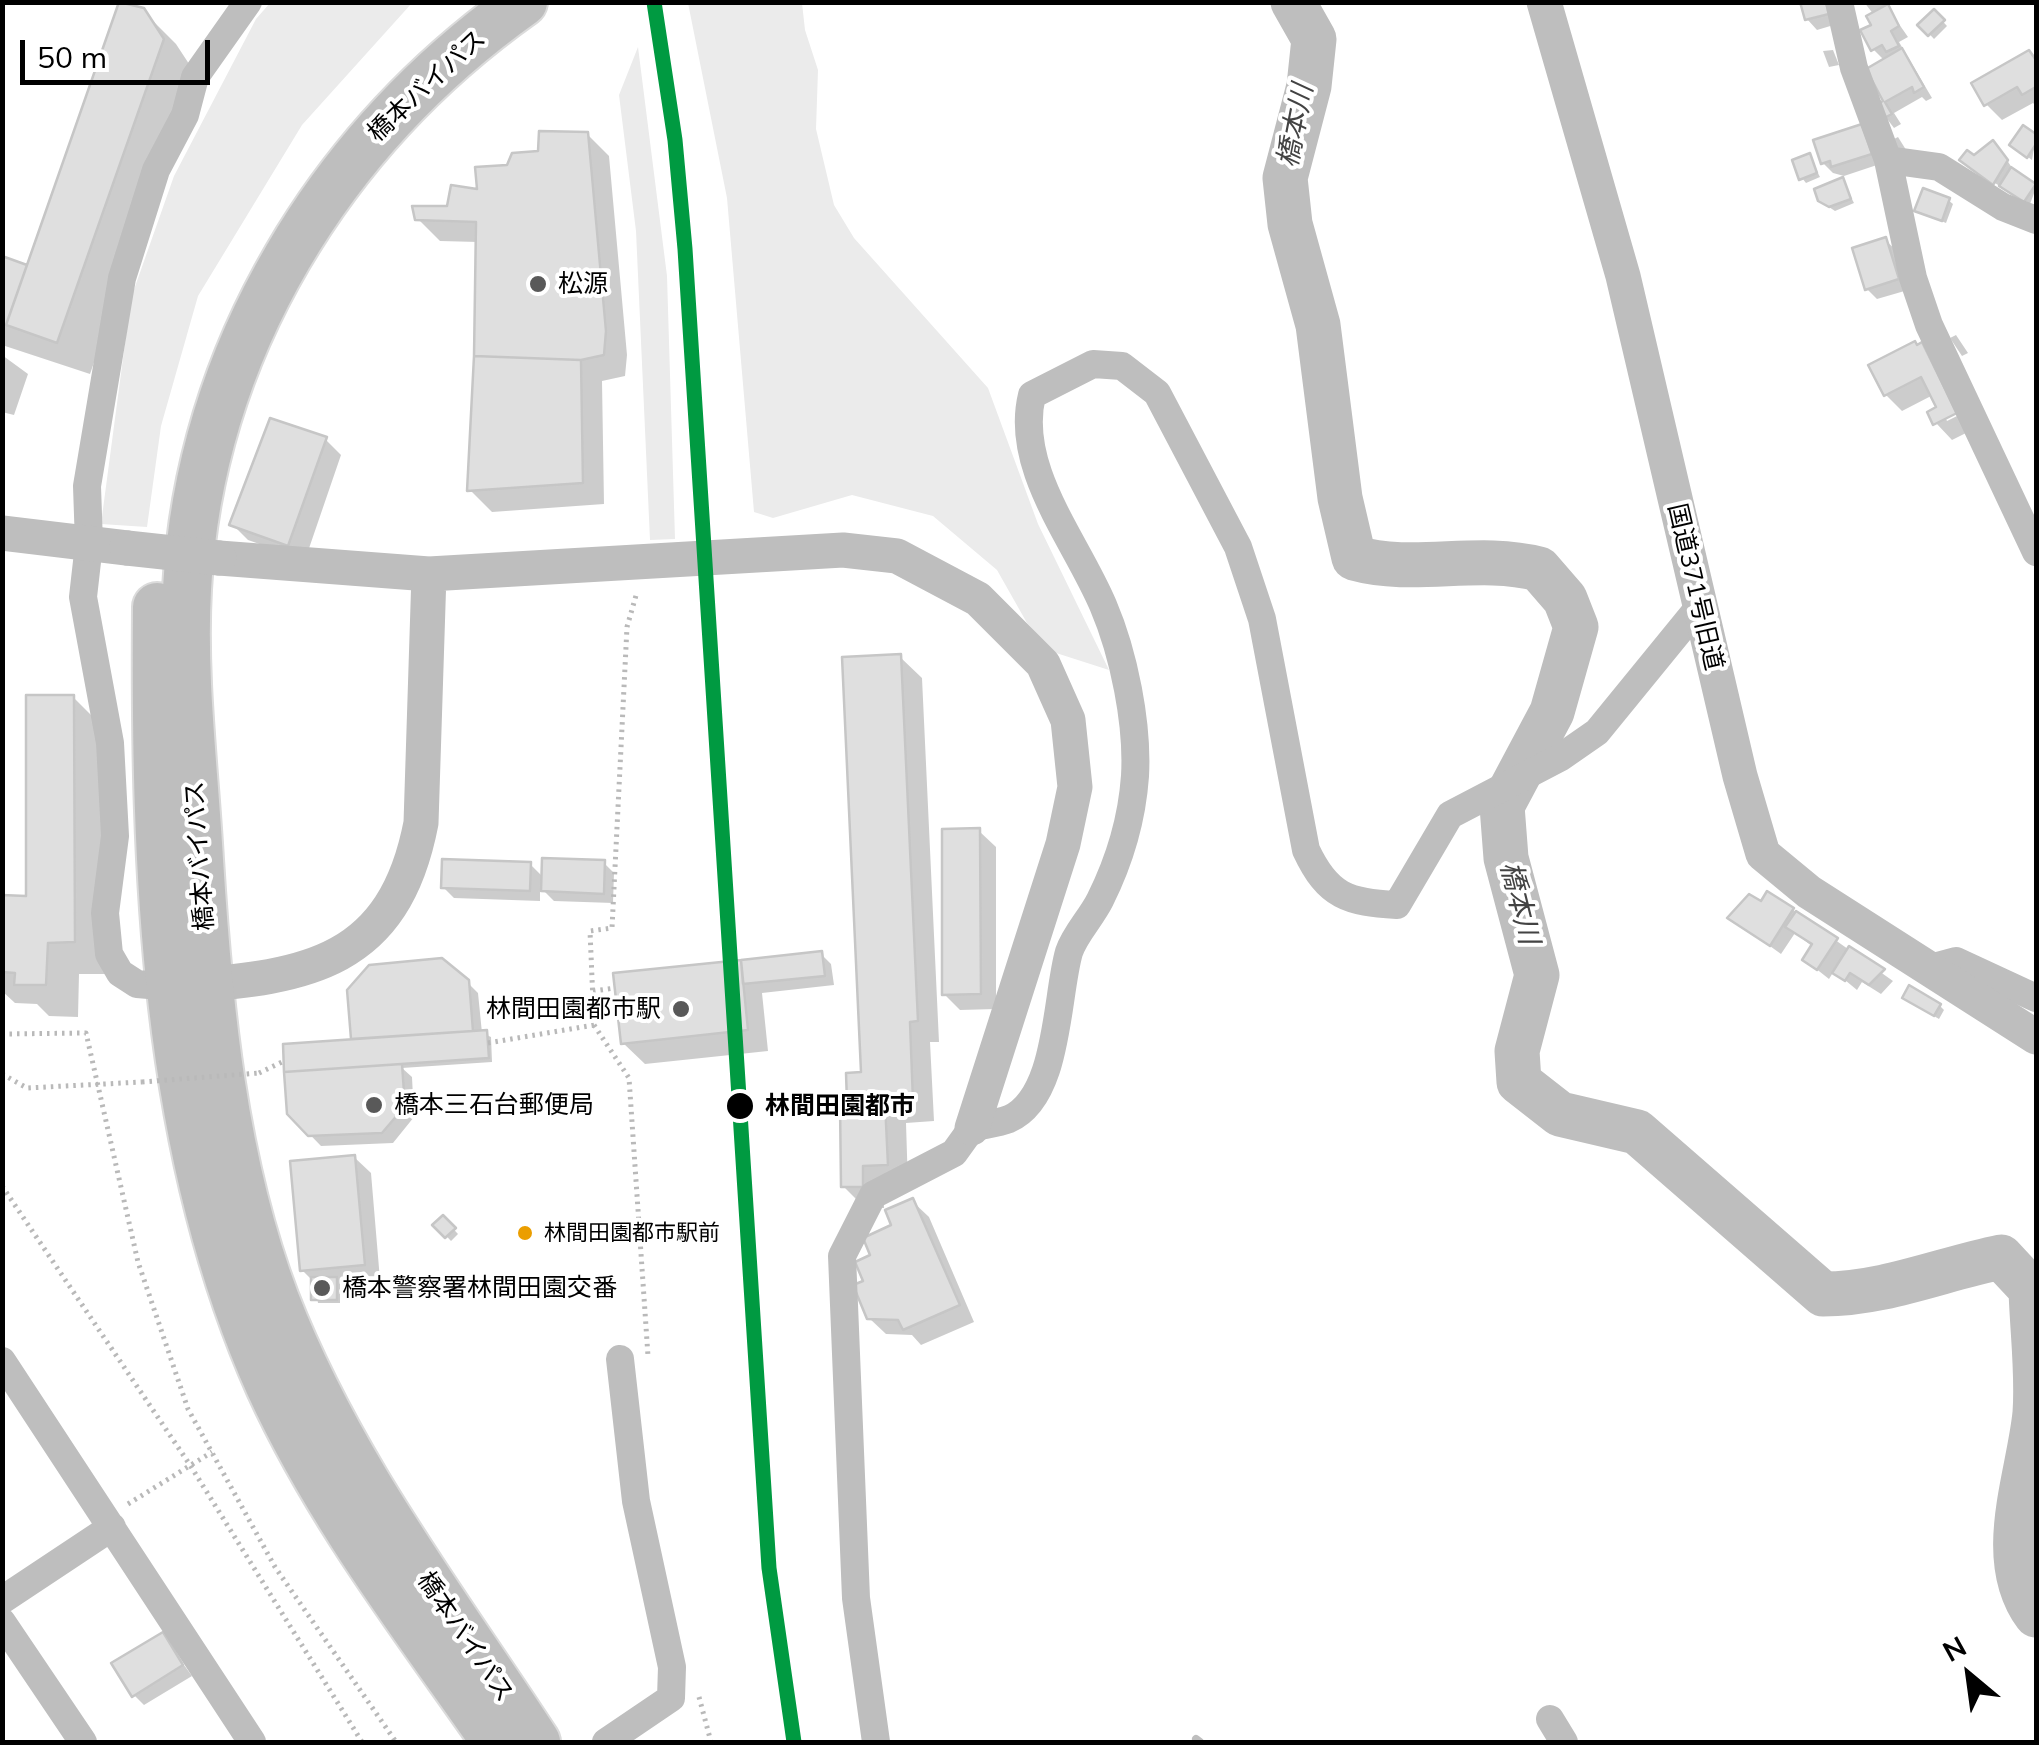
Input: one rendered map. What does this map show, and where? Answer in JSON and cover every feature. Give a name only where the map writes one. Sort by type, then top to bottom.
[{"type":"highway","name":"橋本バイパス","points":[[470,2],[366,95],[289,193],[232,294],[202,362],[172,470],[157,581],[156,768],[191,986],[255,1236],[306,1371],[386,1523],[536,1742]]},
{"type":"highway","name":"橋本バイパス","points":[[496,1742],[352,1538],[270,1386],[239,1308],[200,1173],[191,986],[186,590],[199,484],[215,426],[262,303],[316,206],[392,113],[441,66],[523,2]]},
{"type":"street","name":"国道371号旧道","points":[[1544,2],[1623,276],[1699,607],[1763,854],[1809,892],[2036,1037]]},
{"type":"street","points":[[1839,2],[1854,68],[1888,160],[1912,278],[2036,552]]},
{"type":"street","points":[[237,6],[196,77],[185,114],[156,170],[122,278],[88,486],[89,544],[84,597],[110,743],[115,836],[106,913],[109,954],[120,972],[137,984],[191,986],[292,975],[335,957],[369,930],[394,900],[413,862],[421,823],[429,574]]},
{"type":"street","points":[[1888,160],[1939,167],[2003,207],[2036,220]]},
{"type":"street","points":[[972,1128],[1012,1118],[1040,1086],[1058,1020],[1070,950],[1100,900],[1128,831],[1135,774],[1130,716],[1104,608],[1029,452],[1026,422],[1032,395],[1093,364],[1122,366],[1157,393],[1238,547],[1262,619],[1306,850],[1319,878],[1353,903],[1397,906],[1450,814],[1560,757],[1597,732],[1699,607]]},
{"type":"street","points":[[2,533],[219,558],[429,574],[777,558],[843,550],[897,556],[978,599],[1043,664],[1068,720],[1075,787],[1063,844],[972,1128],[954,1154],[873,1196],[842,1256],[856,1598],[876,1742]]},
{"type":"street","points":[[1930,968],[1956,961],[2036,998]]},
{"type":"street","points":[[606,1742],[671,1698],[672,1667],[636,1501],[634,1360]]},
{"type":"street","points":[[2,1362],[252,1742]]},
{"type":"street","points":[[2,1600],[112,1527]]},
{"type":"street","points":[[2,1622],[83,1742]]},
{"type":"path","points":[[634,1360],[628,1078],[594,1025],[590,931],[612,928],[627,626],[652,563]]},
{"type":"path","points":[[593,990],[615,988]]},
{"type":"path","points":[[488,1043],[594,1025]]},
{"type":"path","points":[[2,1034],[86,1033],[138,1262],[188,1409],[275,1567],[396,1742]]},
{"type":"path","points":[[2,1074],[27,1088],[95,1086],[258,1074],[284,1061]]},
{"type":"path","points":[[2,1186],[190,1465],[362,1742]]},
{"type":"path","points":[[190,1465],[212,1452]]},
{"type":"path","points":[[696,1683],[711,1742]]},
{"type":"shaded area","points":[[270,3],[412,3],[302,125],[198,296],[161,426],[147,527],[101,524],[131,298],[174,176],[256,19]]},
{"type":"shaded area","points":[[688,3],[802,3],[805,30],[818,70],[816,129],[834,205],[854,238],[988,388],[1038,524],[1109,670],[1053,652],[1027,623],[997,570],[933,516],[852,495],[773,518],[754,512],[727,198]]},
{"type":"shaded area","points":[[638,47],[667,276],[675,539],[650,540],[636,231],[619,95]]},
{"type":"building","points":[[119,2],[144,8],[164,39],[57,343],[6,325]]},
{"type":"building","points":[[1800,2],[1826,2],[1829,14],[1805,20]]},
{"type":"building","points":[[1888,4],[1899,26],[1891,31],[1899,46],[1886,52],[1882,45],[1871,51],[1860,30],[1871,25],[1866,16]]},
{"type":"building","points":[[1934,9],[1945,20],[1928,36],[1917,25]]},
{"type":"building","points":[[1902,48],[1924,87],[1914,93],[1912,87],[1885,102],[1892,114],[1882,119],[1874,106],[1883,101],[1866,69]]},
{"type":"building","points":[[2029,50],[2036,60],[2036,92],[2034,88],[2022,95],[2017,87],[1984,106],[1971,83]]},
{"type":"building","points":[[1862,124],[1872,154],[1831,167],[1830,161],[1821,164],[1813,140]]},
{"type":"building","points":[[2023,125],[2036,134],[2036,144],[2027,158],[2009,145]]},
{"type":"building","name":"松源","points":[[539,131],[588,132],[606,331],[604,355],[581,360],[474,356],[476,222],[415,220],[412,206],[447,206],[451,185],[477,189],[475,167],[507,165],[512,153],[538,151]]},
{"type":"building","points":[[1993,140],[2008,160],[1993,185],[1959,160],[1967,150],[1974,155]]},
{"type":"building","points":[[1810,153],[1817,173],[1799,180],[1792,160]]},
{"type":"building","points":[[2011,167],[2036,184],[2024,202],[1999,186]]},
{"type":"building","points":[[1843,177],[1851,199],[1829,207],[1818,201],[1814,189]]},
{"type":"building","points":[[1923,188],[1950,198],[1942,221],[1914,211]]},
{"type":"building","points":[[1886,237],[1899,279],[1865,290],[1852,248]]},
{"type":"building","points":[[2,256],[27,265],[6,325],[2,324]]},
{"type":"building","points":[[1915,341],[1917,345],[1922,342],[1957,413],[1933,425],[1927,412],[1936,407],[1921,377],[1884,396],[1868,365]]},
{"type":"building","points":[[474,356],[581,360],[583,483],[467,491]]},
{"type":"building","points":[[270,418],[327,437],[288,546],[229,525]]},
{"type":"building","points":[[901,654],[918,1021],[910,1022],[913,1101],[885,1102],[888,1165],[863,1166],[863,1187],[841,1187],[840,1104],[847,1103],[846,1073],[861,1072],[842,657]]},
{"type":"building","points":[[26,695],[74,695],[75,942],[48,943],[46,985],[14,985],[15,973],[2,972],[2,895],[26,896]]},
{"type":"building","points":[[980,828],[981,994],[942,995],[942,829]]},
{"type":"building","points":[[542,858],[605,860],[604,894],[541,891]]},
{"type":"building","points":[[442,859],[531,862],[530,891],[441,888]]},
{"type":"building","points":[[1767,891],[1794,908],[1770,946],[1727,918],[1749,894],[1761,901]]},
{"type":"building","points":[[1796,911],[1838,938],[1817,970],[1802,960],[1812,944],[1785,927]]},
{"type":"building","points":[[1849,946],[1885,969],[1869,985],[1850,973],[1845,981],[1832,973]]},
{"type":"building","points":[[822,951],[825,976],[743,984],[741,960]]},
{"type":"building","points":[[442,958],[469,980],[473,1031],[351,1039],[347,990],[369,965]]},
{"type":"building","name":"林間田園都市駅","points":[[741,960],[748,1030],[621,1044],[613,973]]},
{"type":"building","points":[[1909,985],[1941,1004],[1934,1016],[1902,998]]},
{"type":"building","points":[[487,1030],[489,1058],[284,1072],[283,1044]]},
{"type":"building","points":[[402,1064],[405,1106],[382,1133],[308,1136],[287,1114],[284,1072]]},
{"type":"building","points":[[355,1155],[365,1265],[300,1271],[290,1161]]},
{"type":"building","points":[[913,1198],[960,1305],[903,1330],[898,1320],[867,1319],[853,1285],[863,1281],[855,1262],[870,1255],[863,1238],[891,1225],[885,1210]]},
{"type":"building","points":[[443,1215],[456,1228],[445,1238],[432,1225]]},
{"type":"building","points":[[311,1277],[337,1277],[337,1300],[311,1300]]},
{"type":"building","points":[[163,1632],[183,1665],[132,1697],[111,1663]]},
{"type":"waterway","name":"橋本川","points":[[1293,2],[1314,39],[1309,86],[1285,178],[1290,224],[1318,325],[1340,498],[1354,558],[1400,565],[1493,563],[1539,569],[1565,599],[1576,627],[1552,712],[1502,806],[1506,858],[1537,975],[1517,1051],[1519,1082],[1560,1114],[1637,1132],[1823,1294],[1891,1285],[2001,1257],[2031,1289],[2035,1413],[2016,1543],[2017,1568],[2036,1615]]},
{"type":"waterway","points":[[1196,1739],[1200,1742]]},
{"type":"transit line","points":[[654,2],[675,140],[685,249],[769,1568],[794,1742]]},
{"type":"place","name":"松源","points":[[538,284]]},
{"type":"place","name":"林間田園都市駅","points":[[681,1009]]},
{"type":"place","name":"橋本三石台郵便局","points":[[374,1105]]},
{"type":"place","name":"林間田園都市","points":[[740,1106]]},
{"type":"place","name":"林間田園都市駅前","points":[[525,1233]]},
{"type":"place","name":"橋本警察署林間田園交番","points":[[322,1288]]}]
